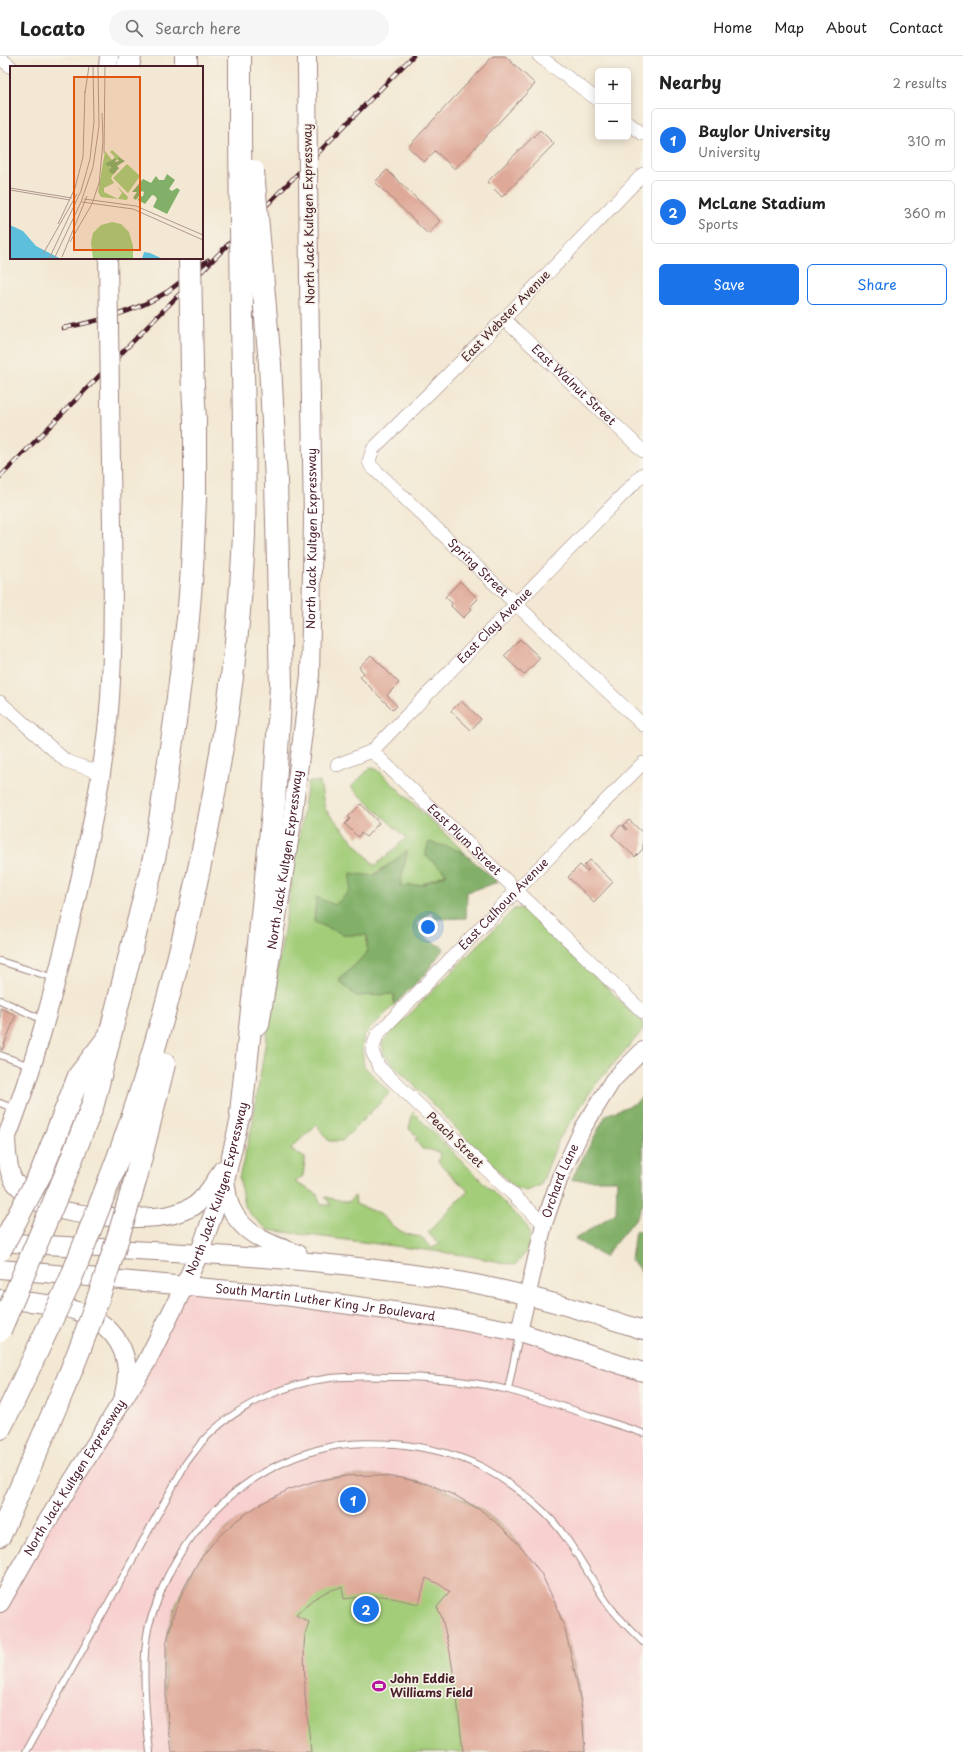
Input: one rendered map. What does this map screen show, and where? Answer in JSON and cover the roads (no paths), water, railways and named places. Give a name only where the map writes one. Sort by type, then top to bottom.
[{"type":"highway","points":[[128,66],[130,56]]},
{"type":"highway","points":[[240,56],[245,132],[264,296],[270,364],[276,481],[281,685],[274,802],[241,1113]]},
{"type":"highway","points":[[0,1535],[81,1347],[110,1263],[135,1181],[159,1089],[178,998],[226,725],[244,535],[242,318],[245,132],[244,56]]},
{"type":"highway","points":[[0,1330],[65,1176],[93,1104],[155,854],[175,721],[188,619],[192,569],[195,498],[195,420],[192,369],[190,259]]},
{"type":"highway","points":[[0,1428],[70,1281],[110,1179],[149,1071],[167,1007],[204,851]]},
{"type":"highway","points":[[0,1250],[41,1173],[79,1076],[111,1035]]},
{"type":"main road","points":[[108,66],[109,56]]},
{"type":"main road","name":"North Jack Kultgen Expressway","points":[[0,1603],[40,1533],[120,1408],[146,1363],[199,1254],[225,1181],[236,1137],[261,1018],[291,828],[310,675],[313,519],[307,63]]},
{"type":"main road","points":[[108,259],[113,622],[110,700],[101,773],[89,841],[56,978],[31,1067],[8,1106],[3,1147],[14,1181],[37,1202],[84,1214],[142,1218],[174,1214],[195,1205],[214,1184],[226,1165],[236,1137]]},
{"type":"main road","points":[[225,1181],[230,1207],[240,1223],[251,1233],[271,1244],[324,1263]]},
{"type":"main road","points":[[0,1242],[261,1257],[415,1274],[476,1284],[528,1296],[643,1330]]},
{"type":"main road","name":"South Martin Luther King Jr Boulevard","points":[[0,1269],[185,1285],[377,1308],[451,1319],[520,1332],[643,1372]]},
{"type":"main road","points":[[0,1298],[51,1305],[82,1312],[105,1324],[116,1336],[123,1352],[127,1369],[126,1386],[120,1408]]},
{"type":"street","points":[[539,56],[595,98]]},
{"type":"street","points":[[0,58],[10,66]]},
{"type":"street","points":[[631,125],[643,134]]},
{"type":"street","name":"East Webster Avenue","points":[[369,458],[373,449],[504,319],[643,174]]},
{"type":"street","name":"East Walnut Street","points":[[504,319],[643,451]]},
{"type":"street","name":"Spring Street","points":[[369,458],[371,466],[643,725]]},
{"type":"street","name":"East Clay Avenue","points":[[337,765],[372,751],[643,474]]},
{"type":"street","points":[[0,702],[66,761],[101,773]]},
{"type":"street","name":"East Plum Street","points":[[372,751],[643,1012]]},
{"type":"street","name":"East Calhoun Avenue","points":[[372,1051],[377,1035],[517,890],[643,763]]},
{"type":"street","name":"Orchard Lane","points":[[520,1332],[544,1224],[560,1177],[583,1128],[613,1080],[643,1050]]},
{"type":"street","name":"Peach Street","points":[[372,1051],[379,1067],[544,1224]]},
{"type":"lane","points":[[0,961],[56,978]]},
{"type":"lane","points":[[0,1000],[45,1020]]},
{"type":"lane","points":[[0,1054],[31,1067]]},
{"type":"lane","points":[[508,1390],[520,1332]]},
{"type":"lane","points":[[26,1752],[186,1463],[202,1443],[226,1422],[248,1407],[274,1394],[309,1382],[331,1378],[355,1376],[437,1378],[477,1383],[508,1390],[643,1433]]},
{"type":"lane","points":[[150,1752],[146,1694],[146,1650],[148,1629],[164,1582],[178,1557],[191,1537],[214,1509],[241,1487],[270,1470],[293,1459],[330,1447],[367,1444],[416,1446],[448,1453],[483,1468],[508,1483],[546,1513],[561,1531],[609,1605],[643,1642]]},
{"type":"railway","points":[[0,477],[413,56]]},
{"type":"railway","points":[[63,328],[116,315],[155,299],[167,292],[208,260]]},
{"type":"place","name":"Baylor University","points":[[353,1500]]},
{"type":"place","name":"McLane Stadium","points":[[366,1609]]},
{"type":"place","name":"John Eddie Williams Field","points":[[379,1686]]}]
